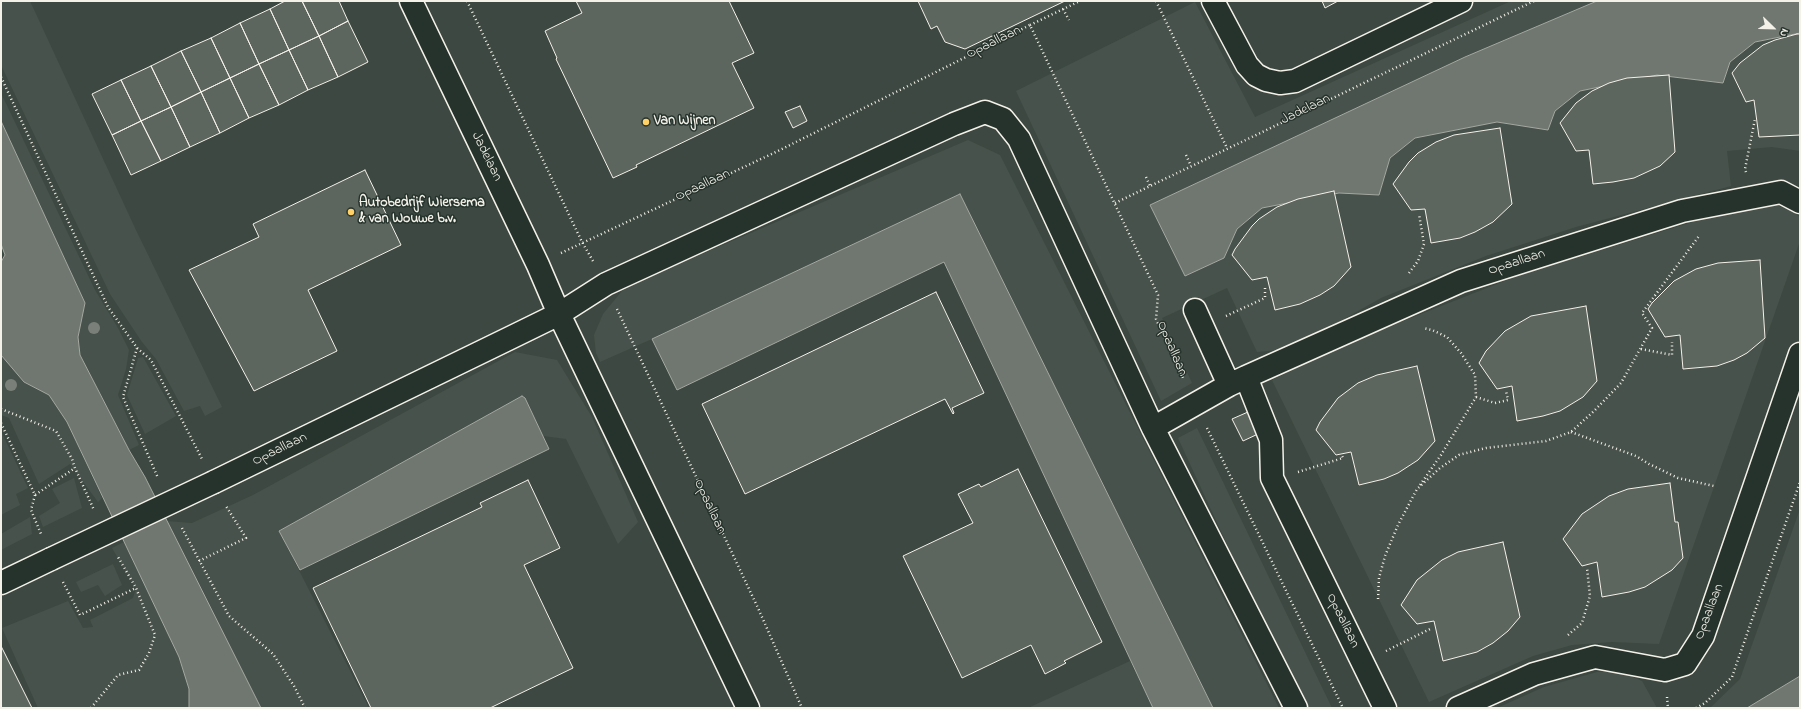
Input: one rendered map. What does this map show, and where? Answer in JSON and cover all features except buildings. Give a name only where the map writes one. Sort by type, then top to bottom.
[{"type":"street","name":"Jadelaan","points":[[410,1],[538,265],[559,314]]},
{"type":"street","points":[[1213,1],[1247,65],[1256,75],[1266,80],[1280,83],[1295,81],[1461,1]]},
{"type":"street","name":"Opaallaan","points":[[1,583],[51,559],[218,491],[559,314],[606,284],[946,127],[985,112],[1003,119],[1019,139],[1153,428],[1296,708]]},
{"type":"street","name":"Opaallaan","points":[[1153,428],[1238,381],[1461,281],[1682,211],[1781,192],[1800,202]]},
{"type":"street","points":[[559,314],[748,708]]},
{"type":"street","name":"Opaallaan","points":[[1198,318],[1238,381],[1271,440],[1272,478],[1274,484],[1385,708]]},
{"type":"street","name":"Opaallaan","points":[[1458,708],[1534,674],[1595,657],[1665,670],[1685,664],[1702,636],[1800,354]]},
{"type":"path","points":[[467,1],[582,242]]},
{"type":"path","points":[[1030,25],[1080,1]]},
{"type":"path","points":[[1156,1],[1227,148]]},
{"type":"path","name":"Jadelaan","points":[[1115,203],[1534,1]]},
{"type":"path","points":[[1063,9],[1069,20]]},
{"type":"path","name":"Opaallaan","points":[[538,265],[582,242],[778,151],[1030,25],[1158,295],[1156,319],[1343,708]]},
{"type":"path","points":[[1,77],[108,307],[137,348],[151,360],[186,430]]},
{"type":"path","points":[[1754,197],[1745,169],[1755,119]]},
{"type":"path","points":[[1186,155],[1191,166]]},
{"type":"path","points":[[1146,177],[1150,186]]},
{"type":"path","points":[[1417,489],[1440,468],[1459,455],[1486,448],[1546,441],[1571,432],[1594,411],[1621,383],[1652,328],[1642,313],[1723,203]]},
{"type":"path","points":[[1405,276],[1410,273],[1418,261],[1424,244],[1419,214]]},
{"type":"path","name":"Opaallaan","points":[[582,242],[606,284],[727,546],[758,608],[802,708]]},
{"type":"path","points":[[1198,318],[1265,298],[1265,285]]},
{"type":"path","points":[[1378,599],[1380,578],[1385,556],[1398,525],[1417,489],[1441,455],[1476,397],[1475,375],[1461,353],[1446,337],[1432,330],[1420,328]]},
{"type":"path","points":[[1641,349],[1672,355],[1672,342]]},
{"type":"path","points":[[137,348],[123,397],[161,485]]},
{"type":"path","points":[[1476,397],[1495,403],[1508,400],[1506,391]]},
{"type":"path","points":[[1,409],[56,431],[72,459],[95,511]]},
{"type":"path","points":[[1,423],[35,495],[31,510]]},
{"type":"path","points":[[1571,432],[1636,456],[1678,478],[1714,486]]},
{"type":"path","points":[[1274,484],[1293,474],[1343,458],[1342,456]]},
{"type":"path","points":[[35,495],[75,468]]},
{"type":"path","points":[[1696,708],[1705,703],[1732,677],[1800,482]]},
{"type":"path","points":[[199,561],[246,538],[218,491]]},
{"type":"path","points":[[180,524],[229,616],[273,654],[294,686],[305,708]]},
{"type":"path","points":[[91,708],[118,675],[139,670],[150,653],[155,635],[136,588],[114,551]]},
{"type":"path","points":[[1573,663],[1565,638],[1582,623],[1590,596],[1587,568]]},
{"type":"path","points":[[62,581],[80,615],[136,588]]},
{"type":"path","points":[[1362,662],[1430,629]]},
{"type":"shaded area","points":[[1,1],[1800,1],[1800,708],[1,708]]},
{"type":"shaded area","points":[[1,1],[30,1],[135,228],[222,407],[205,416],[200,406],[184,411],[156,359],[142,342],[110,294],[1,65]]},
{"type":"shaded area","points":[[1511,1],[1597,1],[1465,57],[1150,205],[1224,258],[1237,229],[1262,208],[1339,193],[1379,195],[1390,158],[1415,138],[1497,122],[1548,130],[1555,111],[1580,91],[1657,75],[1723,83],[1730,62],[1755,42],[1800,33],[1800,151],[1772,147],[1727,151],[1731,186],[1576,227],[1486,256],[1381,298],[1291,349],[1257,352],[1227,288],[1162,318],[1192,383],[1161,401],[1016,91],[1195,2],[1255,117]]},
{"type":"shaded area","points":[[1597,1],[1800,1],[1800,33],[1755,42],[1730,62],[1723,83],[1657,75],[1580,91],[1555,111],[1548,130],[1497,122],[1415,138],[1390,158],[1379,195],[1339,193],[1262,208],[1237,229],[1224,258],[1185,276],[1150,205],[1465,57]]},
{"type":"shaded area","points":[[1,93],[95,290],[118,328],[129,350],[126,369],[118,395],[139,445],[129,450],[80,355],[78,337],[85,303],[1,121]]},
{"type":"shaded area","points":[[1,121],[85,303],[78,337],[80,355],[129,450],[145,477],[261,708],[189,708],[189,689],[179,657],[67,422],[49,395],[24,382],[1,355],[1,262],[5,255],[1,244]]},
{"type":"shaded area","points":[[968,140],[1000,155],[1279,708],[1213,708],[960,194],[600,362],[596,353],[594,335],[603,314],[622,291],[648,277]]},
{"type":"shaded area","points":[[960,194],[1213,708],[1153,708],[944,262],[677,390],[652,339]]},
{"type":"shaded area","points":[[1770,203],[1790,210],[1800,217],[1800,241],[1659,644],[1612,642],[1572,645],[1533,656],[1429,702],[1272,380],[1350,342],[1520,275],[1732,210]]},
{"type":"shaded area","points":[[515,352],[557,360],[592,417],[638,522],[618,544],[566,439],[543,436],[522,396],[279,531],[369,708],[261,708],[166,521],[192,523],[253,495]]},
{"type":"shaded area","points":[[1,355],[24,382],[49,395],[67,422],[102,498],[98,502],[70,464],[39,484],[9,418],[1,415]]},
{"type":"shaded area","points":[[143,357],[176,416],[145,434],[127,395],[138,358]]},
{"type":"shaded area","points":[[522,396],[525,398],[549,449],[300,570],[279,531]]},
{"type":"shaded area","points":[[1197,428],[1332,708],[1306,708],[1279,657],[1178,438]]},
{"type":"shaded area","points":[[1,431],[28,488],[16,494],[20,505],[1,515]]},
{"type":"shaded area","points":[[74,478],[82,508],[43,527],[39,516],[60,503],[52,489]]},
{"type":"shaded area","points":[[1800,509],[1800,676],[1747,708],[1710,708],[1740,679]]},
{"type":"shaded area","points":[[30,517],[32,534],[1,550],[1,534]]},
{"type":"shaded area","points":[[124,542],[179,657],[189,689],[189,708],[38,708],[2,628],[68,601],[83,628],[93,627],[90,620],[133,598],[136,588],[112,548]]},
{"type":"shaded area","points":[[113,564],[122,585],[105,596],[98,585],[81,592],[76,582]]},
{"type":"shaded area","points":[[1130,661],[1153,708],[1028,708]]},
{"type":"shaded area","points":[[1597,672],[1621,672],[1642,681],[1657,708],[1497,708],[1544,687]]},
{"type":"shaded area","points":[[1800,676],[1800,708],[1747,708]]},
{"type":"place","name":"Van Wijnen","points":[[646,122]]},
{"type":"place","name":"Autobedrijf Wiersema & van Wouwe b.v.","points":[[351,212]]}]
